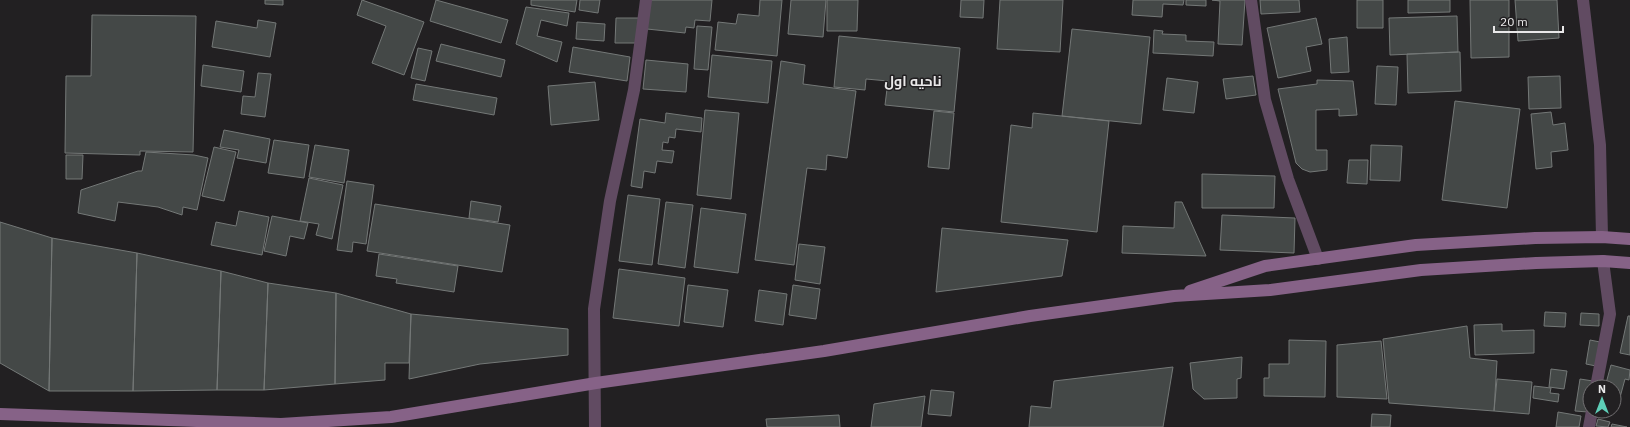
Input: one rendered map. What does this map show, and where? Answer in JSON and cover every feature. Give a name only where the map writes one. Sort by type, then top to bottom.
[{"type":"main road","points":[[1174,296],[1265,266],[1416,245],[1535,238],[1602,237],[1630,239]]},
{"type":"main road","points":[[0,414],[281,424],[391,417],[596,384],[824,351],[1030,316],[1174,296],[1270,290],[1421,270],[1603,261],[1630,263]]},
{"type":"street","points":[[595,427],[596,384],[594,309],[610,201],[634,90],[646,0]]},
{"type":"street","points":[[1251,0],[1265,100],[1288,179],[1318,259]]},
{"type":"street","points":[[1584,0],[1600,145],[1602,237]]},
{"type":"street","points":[[1598,379],[1610,314],[1603,261]]},
{"type":"building","points":[[265,0],[283,0],[283,5],[265,4]]},
{"type":"building","points":[[362,0],[424,22],[404,75],[372,63],[386,26],[357,15]]},
{"type":"building","points":[[436,0],[508,20],[501,43],[430,21]]},
{"type":"building","points":[[531,0],[577,0],[575,12],[531,5]]},
{"type":"building","points":[[580,0],[600,0],[598,13],[579,10]]},
{"type":"building","points":[[650,0],[712,0],[710,21],[695,20],[694,28],[686,27],[685,33],[647,29]]},
{"type":"building","points":[[760,0],[782,0],[777,56],[715,50],[718,22],[736,24],[738,14],[759,16]]},
{"type":"building","points":[[791,0],[826,0],[823,37],[788,34]]},
{"type":"building","points":[[827,0],[858,0],[857,31],[827,31]]},
{"type":"building","points":[[961,0],[984,0],[983,18],[960,17]]},
{"type":"building","points":[[1000,0],[1063,0],[1060,52],[997,49]]},
{"type":"building","points":[[1133,0],[1184,0],[1183,5],[1163,4],[1162,17],[1132,15]]},
{"type":"building","points":[[1186,0],[1206,0],[1206,6],[1186,5]]},
{"type":"building","points":[[1212,0],[1245,0],[1242,45],[1218,44],[1220,1]]},
{"type":"building","points":[[1260,0],[1299,0],[1300,12],[1261,14]]},
{"type":"building","points":[[1357,0],[1383,0],[1383,28],[1357,28]]},
{"type":"building","points":[[1408,0],[1450,0],[1450,12],[1408,13]]},
{"type":"building","points":[[1470,0],[1509,0],[1509,57],[1471,58]]},
{"type":"building","points":[[1515,0],[1557,0],[1559,38],[1518,41]]},
{"type":"building","points":[[526,7],[569,13],[567,26],[541,20],[537,36],[562,42],[557,62],[516,44]]},
{"type":"building","points":[[92,15],[196,16],[193,152],[140,151],[140,155],[65,153],[66,76],[91,76]]},
{"type":"building","points":[[1457,16],[1458,52],[1390,55],[1389,18]]},
{"type":"building","points":[[616,18],[640,18],[639,43],[615,43]]},
{"type":"building","points":[[1316,18],[1322,44],[1306,47],[1311,71],[1278,78],[1267,28]]},
{"type":"building","points":[[258,20],[276,23],[270,57],[212,47],[216,21],[257,28]]},
{"type":"building","points":[[577,22],[605,24],[604,41],[576,39]]},
{"type":"building","points":[[697,26],[712,27],[708,70],[694,69]]},
{"type":"building","points":[[1072,29],[1150,37],[1141,124],[1062,116]]},
{"type":"building","points":[[1154,30],[1163,31],[1162,34],[1186,35],[1186,41],[1214,42],[1213,56],[1153,53]]},
{"type":"building","points":[[839,36],[960,48],[954,112],[885,105],[888,81],[866,79],[865,90],[834,87]]},
{"type":"building","points":[[1347,37],[1349,72],[1331,73],[1329,39]]},
{"type":"building","points":[[441,44],[505,60],[501,77],[436,61]]},
{"type":"building","points":[[573,47],[630,57],[627,81],[569,72]]},
{"type":"building","points":[[418,48],[432,51],[425,81],[411,78]]},
{"type":"building","points":[[1460,52],[1461,91],[1408,93],[1407,54]]},
{"type":"building","points":[[712,55],[772,61],[768,103],[708,97]]},
{"type":"building","points":[[646,60],[688,64],[686,92],[643,89]]},
{"type":"building","points":[[781,61],[805,65],[803,84],[856,91],[847,158],[827,155],[826,170],[807,168],[794,265],[755,260]]},
{"type":"building","points":[[203,65],[244,71],[241,92],[201,86]]},
{"type":"building","points":[[1377,66],[1398,67],[1396,105],[1375,104]]},
{"type":"building","points":[[258,73],[271,74],[265,117],[241,114],[243,96],[255,97]]},
{"type":"building","points":[[1253,76],[1256,95],[1226,99],[1223,79]]},
{"type":"building","points":[[1560,76],[1561,108],[1529,109],[1528,77]]},
{"type":"building","points":[[1167,78],[1198,82],[1194,113],[1163,110]]},
{"type":"building","points":[[1317,80],[1353,81],[1357,115],[1339,116],[1339,109],[1316,110],[1316,150],[1327,150],[1327,170],[1310,172],[1302,169],[1296,163],[1278,89],[1317,84]]},
{"type":"building","points":[[595,82],[599,120],[551,125],[548,86]]},
{"type":"building","points":[[416,84],[497,98],[494,115],[413,100]]},
{"type":"building","points":[[1455,101],[1520,109],[1507,208],[1442,200]]},
{"type":"building","points":[[705,110],[739,113],[731,199],[697,195]]},
{"type":"building","points":[[934,111],[954,113],[949,169],[928,167]]},
{"type":"building","points":[[1551,112],[1553,125],[1565,123],[1568,150],[1551,152],[1552,167],[1536,169],[1531,114]]},
{"type":"building","points":[[666,113],[702,118],[701,132],[676,129],[675,138],[669,137],[668,143],[663,142],[662,150],[674,151],[672,163],[657,161],[655,173],[644,171],[642,188],[631,186],[640,119],[665,123]]},
{"type":"building","points":[[1033,113],[1109,121],[1097,232],[1001,222],[1011,125],[1032,128]]},
{"type":"building","points":[[224,130],[270,139],[266,163],[237,158],[239,150],[220,147]]},
{"type":"building","points":[[274,140],[309,145],[304,178],[268,173]]},
{"type":"building","points":[[315,145],[349,150],[344,183],[309,177]]},
{"type":"building","points":[[1371,145],[1402,146],[1400,181],[1370,180]]},
{"type":"building","points":[[214,147],[236,152],[224,201],[202,196]]},
{"type":"building","points":[[146,152],[194,155],[208,158],[197,210],[183,207],[182,215],[158,207],[118,202],[115,221],[78,213],[81,190],[142,171]]},
{"type":"building","points":[[66,155],[83,155],[82,179],[66,179]]},
{"type":"building","points":[[1349,160],[1368,160],[1367,184],[1347,183]]},
{"type":"building","points":[[1202,174],[1275,176],[1274,208],[1202,208]]},
{"type":"building","points":[[309,178],[343,185],[332,239],[316,235],[319,224],[300,221]]},
{"type":"building","points":[[347,181],[374,185],[366,244],[353,242],[352,252],[337,250]]},
{"type":"building","points":[[628,195],[660,199],[652,265],[619,261]]},
{"type":"building","points":[[471,201],[501,206],[498,222],[469,218]]},
{"type":"building","points":[[666,202],[693,205],[685,268],[658,264]]},
{"type":"building","points":[[1175,202],[1182,202],[1206,256],[1122,253],[1123,226],[1174,228]]},
{"type":"building","points":[[375,204],[510,225],[502,272],[367,251]]},
{"type":"building","points":[[701,208],[746,214],[738,273],[694,267]]},
{"type":"building","points":[[239,211],[269,217],[262,255],[211,245],[216,222],[236,226]]},
{"type":"building","points":[[1222,215],[1295,218],[1294,253],[1220,250]]},
{"type":"building","points":[[272,216],[308,223],[304,239],[290,236],[286,256],[264,251]]},
{"type":"building","points":[[0,222],[52,238],[49,391],[0,363]]},
{"type":"building","points":[[942,228],[1068,240],[1062,276],[936,292]]},
{"type":"building","points":[[52,238],[137,253],[133,391],[49,391]]},
{"type":"building","points":[[799,244],[825,247],[820,284],[795,280]]},
{"type":"building","points":[[137,253],[221,271],[217,390],[133,391]]},
{"type":"building","points":[[379,254],[458,266],[454,292],[396,283],[397,279],[376,276]]},
{"type":"building","points":[[619,269],[685,278],[679,326],[613,318]]},
{"type":"building","points":[[221,271],[268,283],[264,390],[217,390]]},
{"type":"building","points":[[268,283],[336,293],[335,384],[264,390]]},
{"type":"building","points":[[688,285],[728,290],[723,327],[684,322]]},
{"type":"building","points":[[793,285],[820,289],[816,319],[789,315]]},
{"type":"building","points":[[759,290],[787,294],[783,325],[755,321]]},
{"type":"building","points":[[336,293],[411,314],[409,363],[385,363],[385,380],[335,384]]},
{"type":"building","points":[[1545,312],[1566,313],[1565,327],[1544,326]]},
{"type":"building","points":[[1581,313],[1599,314],[1599,326],[1580,325]]},
{"type":"building","points":[[411,314],[568,329],[568,355],[480,364],[409,379]]},
{"type":"building","points":[[1628,316],[1630,316],[1630,355],[1620,353]]},
{"type":"building","points":[[1502,324],[1502,331],[1534,330],[1534,353],[1475,355],[1474,325]]},
{"type":"building","points":[[1467,326],[1470,358],[1497,361],[1494,411],[1389,403],[1383,339]]},
{"type":"building","points":[[1289,340],[1326,341],[1325,397],[1264,396],[1264,378],[1269,378],[1269,364],[1289,364]]},
{"type":"building","points":[[1590,340],[1600,342],[1596,366],[1586,364]]},
{"type":"building","points":[[1381,341],[1387,399],[1337,397],[1337,345]]},
{"type":"building","points":[[1242,357],[1241,378],[1237,379],[1237,398],[1204,399],[1193,389],[1190,363]]},
{"type":"building","points":[[1611,365],[1630,370],[1629,380],[1625,379],[1622,390],[1622,379],[1607,379]]},
{"type":"building","points":[[1173,367],[1163,427],[1029,427],[1031,406],[1051,408],[1054,381]]},
{"type":"building","points":[[1551,369],[1567,371],[1564,389],[1549,387]]},
{"type":"building","points":[[1497,379],[1532,382],[1529,414],[1494,411]]},
{"type":"building","points":[[1580,379],[1582,379],[1582,412],[1575,411]]},
{"type":"building","points":[[1534,386],[1551,388],[1550,393],[1559,394],[1558,402],[1533,398]]},
{"type":"building","points":[[931,390],[954,392],[951,416],[928,414]]},
{"type":"building","points":[[925,396],[921,427],[871,427],[874,404]]},
{"type":"building","points":[[1558,412],[1581,416],[1579,427],[1556,427]]},
{"type":"building","points":[[1372,414],[1391,415],[1390,427],[1371,427]]},
{"type":"building","points":[[839,415],[840,427],[767,427],[766,419]]},
{"type":"building","points":[[1598,419],[1610,422],[1608,427],[1596,426]]},
{"type":"building","points":[[1612,424],[1627,427],[1611,427]]},
{"type":"district","name":"ناحیه اول","points":[[913,81]]}]
